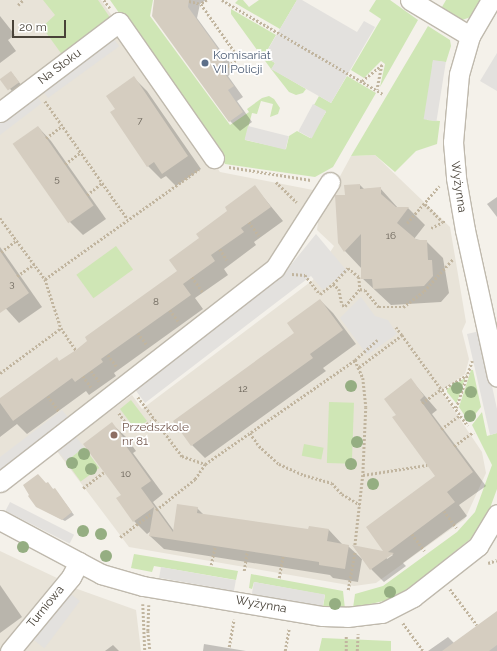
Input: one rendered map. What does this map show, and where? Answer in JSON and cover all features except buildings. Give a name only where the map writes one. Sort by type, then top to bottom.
[{"type":"street","points":[[410,0],[470,36]]},
{"type":"street","name":"Wyżynna","points":[[491,0],[470,36],[459,74],[453,142],[456,178],[497,377]]},
{"type":"street","name":"Na Stoku","points":[[0,112],[119,22],[210,161]]},
{"type":"street","points":[[0,482],[122,375],[270,272],[310,214],[322,181]]},
{"type":"street","name":"Wyżynna","points":[[0,520],[101,574],[146,586],[323,616],[370,615],[395,607],[432,584],[478,546],[497,514]]},
{"type":"street","name":"Turniowa","points":[[10,651],[71,577],[79,562]]},
{"type":"path","points":[[18,5],[23,0]]},
{"type":"path","points":[[201,4],[207,0]]},
{"type":"path","points":[[222,0],[383,94]]},
{"type":"path","points":[[189,1],[201,4],[240,58],[225,69]]},
{"type":"path","points":[[362,81],[382,65],[377,90]]},
{"type":"path","points":[[34,86],[127,218]]},
{"type":"path","points":[[46,138],[62,126]]},
{"type":"path","points":[[64,164],[81,152]]},
{"type":"path","points":[[45,279],[127,218],[210,161],[322,181]]},
{"type":"path","points":[[276,182],[310,214]]},
{"type":"path","points":[[87,195],[102,183]]},
{"type":"path","points":[[406,223],[425,204],[441,184]]},
{"type":"path","points":[[425,204],[443,222]]},
{"type":"path","points":[[431,228],[443,222],[447,222],[445,215]]},
{"type":"path","points":[[0,218],[45,279],[61,328],[76,350]]},
{"type":"path","points":[[249,222],[259,236]]},
{"type":"path","points":[[1,252],[17,240]]},
{"type":"path","points":[[220,249],[227,260]]},
{"type":"path","points":[[360,289],[365,290],[379,307],[403,307],[424,291],[455,257]]},
{"type":"path","points":[[17,276],[34,264]]},
{"type":"path","points":[[270,272],[305,274],[320,294],[333,284],[348,268],[359,277],[360,289],[345,306],[342,305],[339,289],[333,284]]},
{"type":"path","points":[[192,277],[203,292]]},
{"type":"path","points":[[170,310],[178,322]]},
{"type":"path","points":[[396,327],[468,426]]},
{"type":"path","points":[[0,373],[61,328]]},
{"type":"path","points":[[138,333],[147,345]]},
{"type":"path","points":[[358,367],[402,335]]},
{"type":"path","points":[[156,510],[195,479],[205,464],[355,360],[377,340]]},
{"type":"path","points":[[108,355],[182,456],[205,464]]},
{"type":"path","points":[[355,360],[358,367],[366,407],[363,475],[355,546]]},
{"type":"path","points":[[456,408],[472,361]]},
{"type":"path","points":[[91,370],[99,381]]},
{"type":"path","points":[[422,403],[467,375]]},
{"type":"path","points":[[83,376],[91,387]]},
{"type":"path","points":[[48,396],[59,411]]},
{"type":"path","points":[[118,412],[131,430],[137,431],[154,419]]},
{"type":"path","points":[[441,429],[460,415]]},
{"type":"path","points":[[454,446],[473,432]]},
{"type":"path","points":[[250,433],[259,446],[279,464],[304,475],[332,483],[342,494],[360,505]]},
{"type":"path","points":[[363,475],[427,465]]},
{"type":"path","points":[[83,488],[104,472]]},
{"type":"path","points":[[444,510],[457,528]]},
{"type":"path","points":[[120,537],[151,514]]},
{"type":"path","points":[[412,534],[426,551]]},
{"type":"path","points":[[211,566],[215,546]]},
{"type":"path","points":[[244,571],[247,551]]},
{"type":"path","points":[[348,590],[355,552]]},
{"type":"path","points":[[279,578],[283,556]]},
{"type":"path","points":[[145,651],[146,586]]},
{"type":"path","points":[[146,586],[150,651]]},
{"type":"path","points":[[450,588],[477,625]]},
{"type":"path","points":[[229,647],[234,618]]},
{"type":"path","points":[[403,622],[423,651]]},
{"type":"path","points":[[285,651],[289,627]]},
{"type":"path","points":[[346,651],[346,635],[359,634],[357,651]]},
{"type":"shaded area","points":[[0,0],[101,0],[220,172],[313,190],[313,198],[271,267],[0,468]]},
{"type":"shaded area","points":[[297,0],[302,0],[357,32],[364,21],[375,27],[331,103],[271,69],[275,63],[264,56]]},
{"type":"shaded area","points":[[111,35],[119,46],[48,98],[40,87]]},
{"type":"shaded area","points":[[497,53],[497,91],[480,81]]},
{"type":"shaded area","points":[[433,60],[446,62],[436,121],[424,119]]},
{"type":"shaded area","points":[[34,93],[42,103],[0,135],[0,120]]},
{"type":"shaded area","points":[[313,104],[326,111],[312,138],[298,131]]},
{"type":"shaded area","points":[[248,126],[289,136],[285,150],[245,140]]},
{"type":"shaded area","points":[[375,155],[450,227],[466,322],[462,331],[469,359],[465,374],[441,391],[482,452],[486,473],[465,519],[376,583],[354,586],[129,547],[56,450],[132,395],[142,409],[313,280],[334,246],[317,230],[319,215],[351,156]]},
{"type":"shaded area","points":[[316,234],[347,271],[323,290],[311,276],[145,403],[134,388],[286,271]]},
{"type":"shaded area","points":[[361,297],[375,316],[388,320],[397,334],[367,355],[340,318]]},
{"type":"shaded area","points":[[480,331],[497,409],[497,433],[490,435],[467,334]]},
{"type":"shaded area","points":[[62,410],[71,421],[0,474],[0,457]]},
{"type":"shaded area","points":[[76,437],[84,447],[66,462],[58,451]]},
{"type":"shaded area","points":[[10,502],[74,535],[70,544],[5,511]]},
{"type":"shaded area","points":[[0,551],[57,578],[0,648]]},
{"type":"shaded area","points":[[161,567],[236,580],[234,591],[159,578]]},
{"type":"shaded area","points":[[254,582],[325,595],[323,606],[252,594]]},
{"type":"shaded area","points":[[69,586],[136,610],[141,651],[18,651]]},
{"type":"shaded area","points":[[68,592],[80,601],[44,648],[32,639]]},
{"type":"green space","points":[[43,0],[98,0],[111,19],[63,56],[42,27],[55,15]]},
{"type":"green space","points":[[110,0],[153,0],[150,16],[230,125],[249,112],[247,109],[262,98],[269,96],[274,99],[280,108],[278,114],[270,117],[273,104],[261,101],[257,114],[252,113],[245,140],[286,149],[289,136],[297,131],[310,138],[326,112],[314,105],[319,96],[331,103],[347,76],[376,93],[333,167],[315,177],[225,164]]},
{"type":"green space","points":[[238,0],[243,0],[249,7],[259,0],[297,0],[280,29],[235,3]]},
{"type":"green space","points":[[376,0],[390,0],[418,20],[380,87],[385,64],[381,61],[364,78],[351,70],[381,19],[369,11]]},
{"type":"green space","points":[[446,0],[481,0],[471,17],[462,20],[444,11],[442,7]]},
{"type":"green space","points":[[231,9],[276,35],[264,56],[275,63],[272,69],[306,89],[303,93],[296,95],[289,92],[231,14]]},
{"type":"green space","points":[[428,26],[450,40],[451,46],[446,62],[433,61],[427,120],[440,121],[437,144],[416,151],[395,172],[375,155],[351,156]]},
{"type":"green space","points":[[116,246],[133,269],[93,298],[76,275]]},
{"type":"green space","points":[[471,370],[473,370],[481,407],[469,422],[459,407]]},
{"type":"green space","points":[[465,378],[456,403],[447,392],[447,389]]},
{"type":"green space","points":[[131,400],[147,421],[138,428],[132,425],[120,409]]},
{"type":"green space","points":[[329,402],[354,403],[352,464],[327,463]]},
{"type":"green space","points":[[482,412],[487,436],[497,433],[497,489],[486,519],[474,536],[411,587],[388,600],[353,608],[355,594],[383,586],[457,532],[475,512],[492,465],[472,425]]},
{"type":"green space","points":[[304,444],[324,448],[321,460],[302,456]]},
{"type":"green space","points":[[84,447],[99,468],[81,482],[65,461]]},
{"type":"green space","points":[[134,554],[238,571],[236,580],[154,566],[152,572],[131,568]]},
{"type":"green space","points":[[251,574],[343,591],[345,609],[323,607],[325,595],[254,582],[252,589],[249,588]]},
{"type":"green space","points":[[322,638],[391,641],[391,651],[319,651]]},
{"type":"place","name":"Komisariat VII Policji","points":[[205,63]]},
{"type":"place","name":"Przedszkole nr 81","points":[[114,435]]}]
